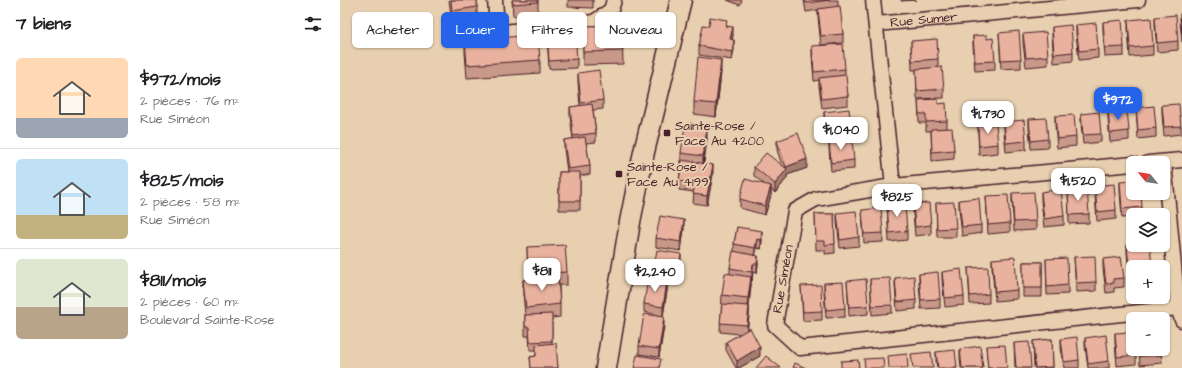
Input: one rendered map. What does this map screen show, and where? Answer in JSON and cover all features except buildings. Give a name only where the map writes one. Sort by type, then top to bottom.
[{"type":"street","points":[[495,0],[497,26],[503,32],[594,22],[611,10],[614,0]]},
{"type":"street","points":[[606,368],[630,222],[642,160],[651,117],[681,0]]},
{"type":"street","points":[[873,0],[893,186]]},
{"type":"street","name":"Rue Sumer","points":[[876,24],[1138,0]]},
{"type":"street","points":[[1170,161],[1182,160]]},
{"type":"street","name":"Rue Siméon","points":[[1126,165],[893,186],[816,200],[795,211],[775,325],[800,348],[1180,314]]},
{"type":"street","points":[[1168,200],[1180,314]]},
{"type":"place","name":"Sainte-Rose / Face Au 4200","points":[[667,133]]},
{"type":"place","name":"Sainte-Rose / Face Au 4199","points":[[619,174]]}]
